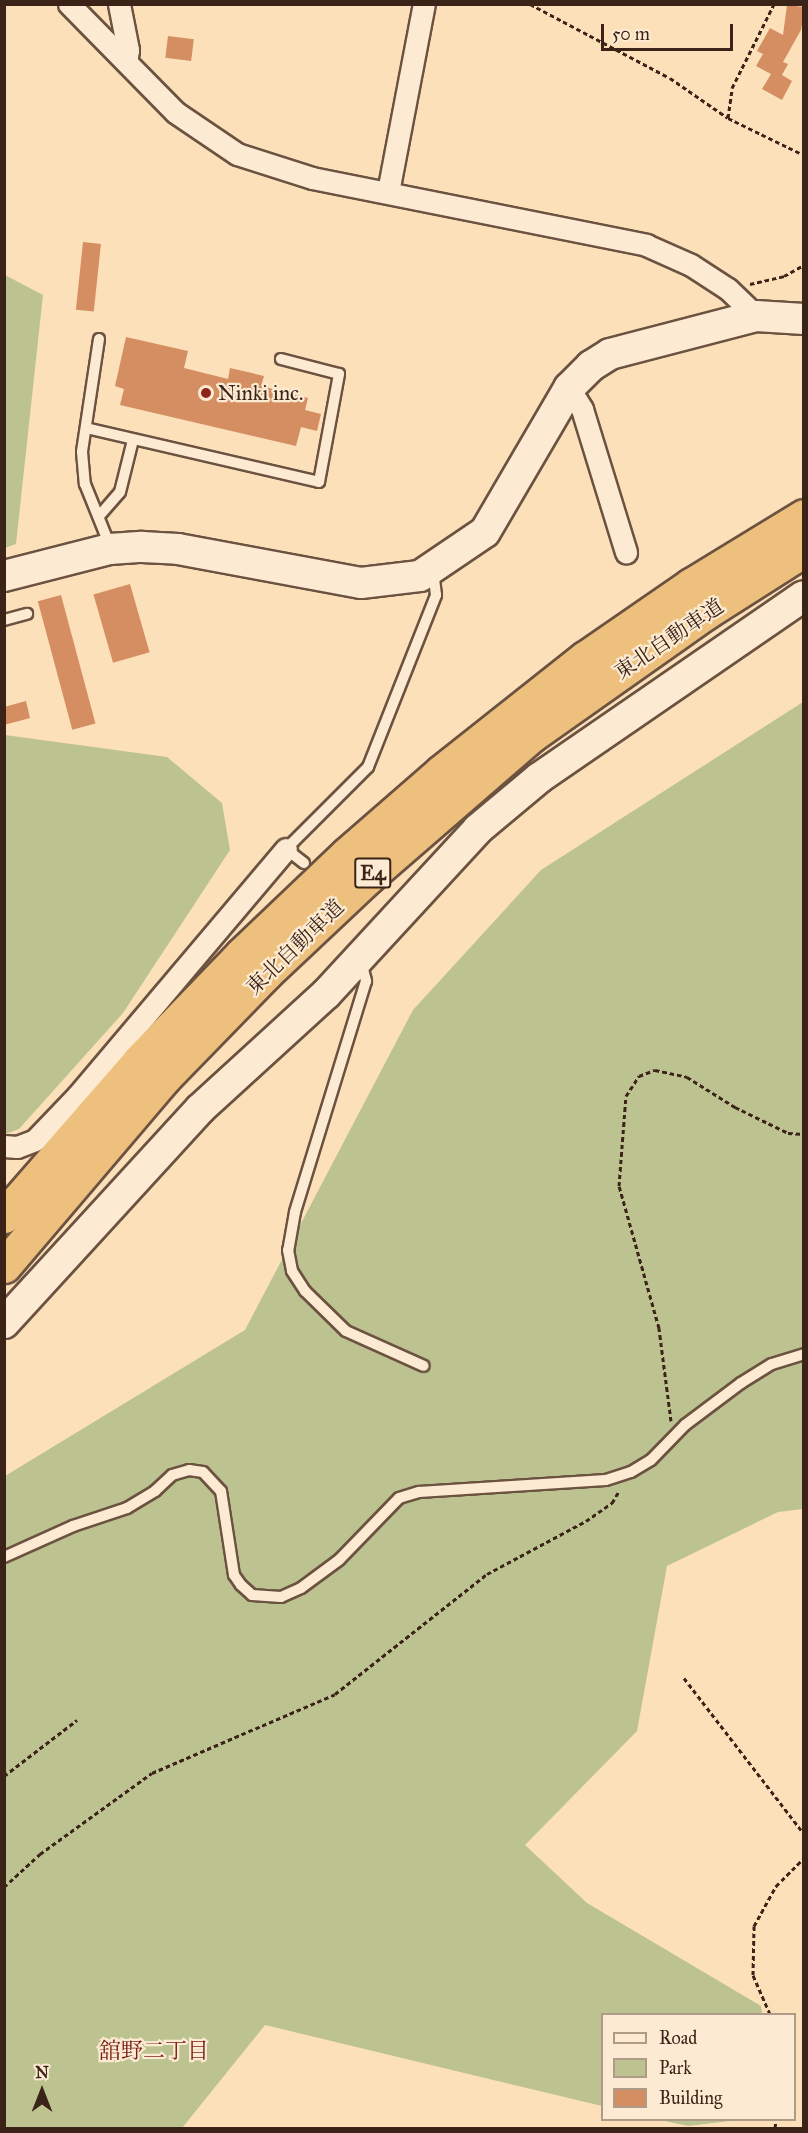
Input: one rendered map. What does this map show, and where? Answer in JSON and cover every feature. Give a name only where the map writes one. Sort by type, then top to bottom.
[{"type":"highway","name":"東北自動車道","points":[[4,1216],[146,1053],[241,955],[356,847],[441,772],[585,658],[691,585],[804,516]]},
{"type":"highway","name":"東北自動車道","points":[[4,1266],[162,1079],[368,878],[532,735],[705,613],[804,550]]},
{"type":"street","points":[[69,4],[175,112],[237,154],[312,178],[646,245],[691,265],[728,289],[756,316]]},
{"type":"street","points":[[119,4],[128,50],[126,62]]},
{"type":"street","points":[[388,192],[424,4]]},
{"type":"street","points":[[4,576],[111,549],[178,549],[361,583],[394,582],[433,570],[485,532],[569,388],[591,366],[610,354],[756,316],[804,319]]},
{"type":"street","points":[[569,388],[582,409],[626,552]]},
{"type":"street","points":[[4,1323],[200,1109],[368,943],[478,829],[539,778],[804,596]]},
{"type":"street","points":[[4,1146],[17,1147],[35,1140],[64,1110],[286,849]]},
{"type":"lane","points":[[99,339],[82,452],[85,484],[100,514],[111,549]]},
{"type":"lane","points":[[86,428],[319,482],[339,374],[281,359]]},
{"type":"lane","points":[[100,514],[120,492],[134,440]]},
{"type":"lane","points":[[304,863],[286,849],[368,766],[436,596],[433,570]]},
{"type":"lane","points":[[4,620],[27,614]]},
{"type":"lane","points":[[368,943],[366,981],[295,1212],[288,1250],[292,1271],[305,1290],[345,1331],[424,1366]]},
{"type":"lane","points":[[4,1557],[73,1526],[127,1508],[156,1491],[172,1474],[189,1470],[203,1472],[221,1491],[234,1575],[252,1595],[281,1597],[301,1588],[339,1560],[399,1498],[419,1492],[606,1480],[631,1472],[651,1460],[673,1437],[741,1383],[772,1364],[804,1354]]},
{"type":"path","points":[[530,4],[670,78],[728,118],[804,155]]},
{"type":"path","points":[[728,118],[732,88],[774,4]]},
{"type":"path","points":[[728,289],[784,276],[804,265]]},
{"type":"path","points":[[673,1437],[659,1328],[619,1186],[626,1096],[639,1076],[655,1070],[676,1075],[788,1133],[804,1134]]},
{"type":"path","points":[[4,1887],[40,1854],[152,1773],[335,1694],[487,1574],[612,1503],[631,1472]]},
{"type":"path","points":[[684,1678],[804,1834]]},
{"type":"path","points":[[4,1776],[77,1720]]},
{"type":"path","points":[[770,2013],[753,1975],[754,1926],[776,1886],[804,1858]]},
{"type":"green space","points":[[5,275],[43,295],[16,544],[5,548]]},
{"type":"green space","points":[[803,702],[803,1509],[778,1512],[667,1566],[637,1731],[525,1845],[587,1903],[761,2006],[762,2013],[601,2013],[601,2106],[265,2025],[182,2128],[5,2128],[5,1476],[245,1330],[413,1010],[541,870]]},
{"type":"green space","points":[[5,735],[167,757],[222,803],[230,850],[123,1013],[19,1129],[5,1134]]},
{"type":"green space","points":[[665,2121],[730,2121],[688,2126]]},
{"type":"building","points":[[787,5],[804,7],[804,12],[801,30],[783,62],[788,64],[782,75],[792,81],[782,100],[762,89],[771,74],[756,66],[763,54],[757,51],[770,28],[783,35]]},
{"type":"building","points":[[168,36],[194,39],[191,61],[165,58]]},
{"type":"building","points":[[83,242],[101,244],[94,312],[76,310]]},
{"type":"building","name":"Ninki inc.","points":[[126,337],[188,351],[184,368],[228,379],[230,368],[264,376],[261,386],[308,398],[305,410],[321,414],[317,431],[301,427],[296,446],[120,405],[124,389],[115,386]]},
{"type":"building","points":[[130,584],[150,652],[113,663],[93,594]]},
{"type":"building","points":[[61,595],[95,723],[72,730],[38,601]]},
{"type":"building","points":[[26,701],[30,718],[4,725],[4,707]]},
{"type":"place","name":"Ninki inc.","points":[[206,393]]},
{"type":"district","name":"舘野二丁目","points":[[154,2051]]}]
